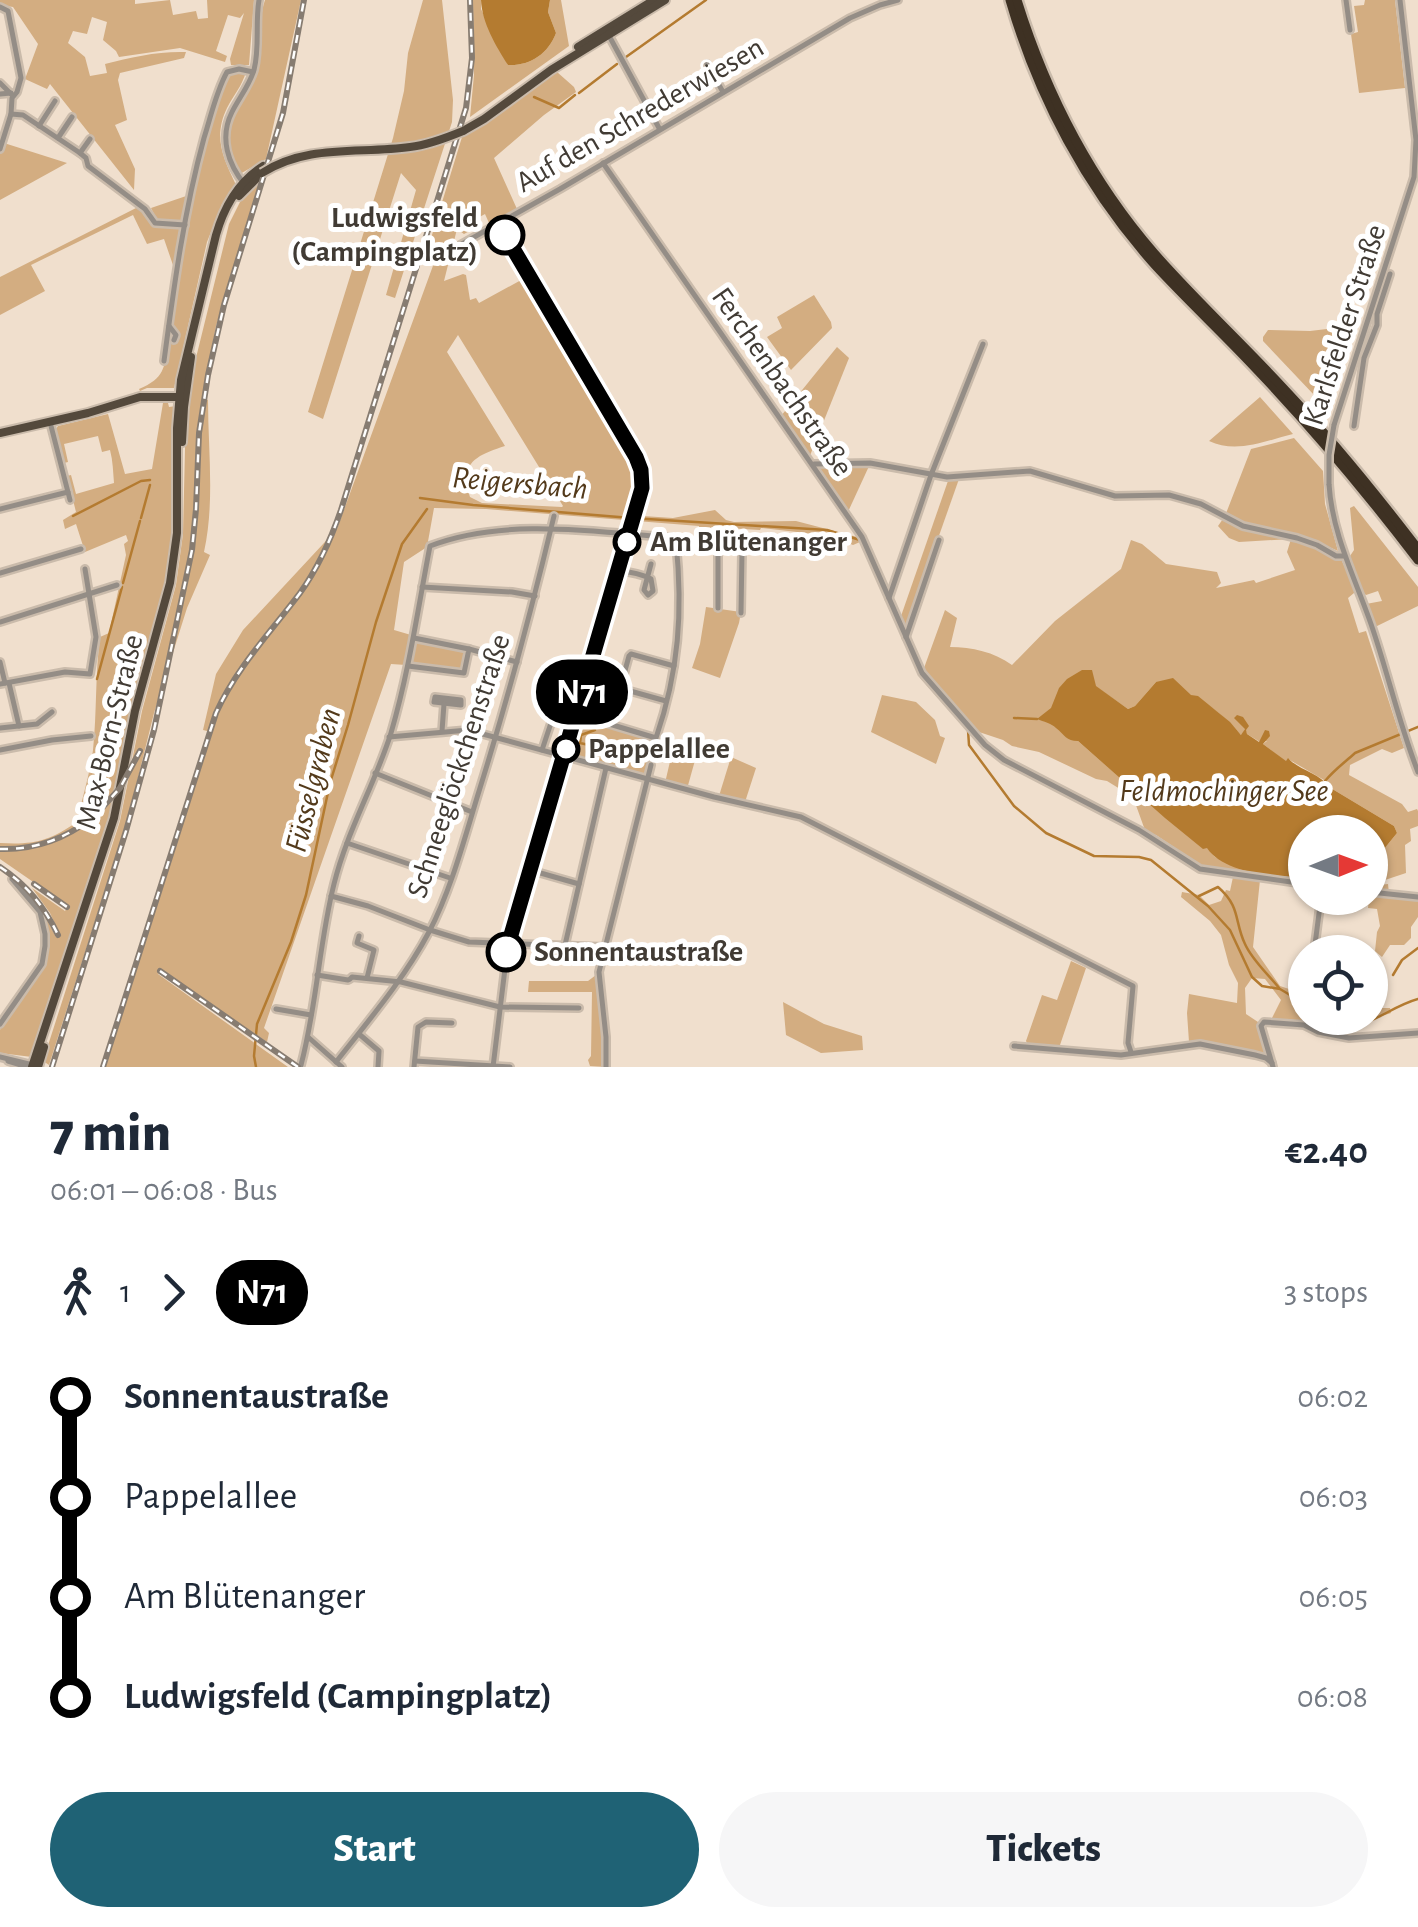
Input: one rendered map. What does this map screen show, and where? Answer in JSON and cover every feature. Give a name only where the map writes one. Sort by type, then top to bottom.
[{"type":"highway","points":[[1013,0],[1060,111],[1119,208],[1162,262],[1307,414],[1418,549]]},
{"type":"highway","points":[[1013,0],[1033,68],[1057,121],[1119,220],[1162,272],[1296,412],[1418,560]]},
{"type":"main road","points":[[607,32],[654,0]]},
{"type":"main road","points":[[607,32],[665,0]]},
{"type":"main road","name":"Max-Born-Straße","points":[[35,1067],[114,818],[135,711],[170,584],[177,534],[177,428],[183,368],[223,213],[263,170],[288,159],[306,154],[412,147],[463,129],[607,32]]},
{"type":"main road","points":[[0,433],[140,397],[182,398]]},
{"type":"street","points":[[245,185],[228,157],[226,128],[253,72],[259,0]]},
{"type":"street","name":"Auf den Schrederwiesen","points":[[460,245],[864,10],[898,0]]},
{"type":"street","points":[[1346,0],[1350,30]]},
{"type":"street","name":"Karlsfelder Straße","points":[[1400,0],[1416,162],[1411,192],[1334,426],[1329,484],[1344,556],[1377,643],[1418,772]]},
{"type":"street","points":[[0,7],[8,12],[21,78],[12,96],[6,137],[0,148]]},
{"type":"street","points":[[607,32],[660,128]]},
{"type":"street","points":[[707,64],[723,92]]},
{"type":"street","points":[[164,361],[167,338],[173,341],[176,337],[169,325],[195,172],[220,85],[233,69],[253,72]]},
{"type":"street","points":[[0,83],[12,96]]},
{"type":"street","points":[[0,94],[12,96]]},
{"type":"street","points":[[39,126],[55,101]]},
{"type":"street","points":[[0,117],[19,113],[80,153],[88,166],[144,208],[155,223],[185,224]]},
{"type":"street","points":[[58,138],[72,117]]},
{"type":"street","points":[[80,153],[90,139]]},
{"type":"street","name":"Ferchenbachstraße","points":[[603,163],[862,538],[928,680],[997,756],[1139,830],[1204,871],[1288,882]]},
{"type":"street","points":[[110,182],[116,172]]},
{"type":"street","points":[[493,1067],[508,944],[642,488],[636,457],[498,223]]},
{"type":"street","name":"Karlsfelder Straße","points":[[1354,426],[1364,358],[1390,274]]},
{"type":"street","points":[[1365,326],[1375,330]]},
{"type":"street","points":[[889,598],[982,344]]},
{"type":"street","points":[[50,422],[70,500]]},
{"type":"street","points":[[816,467],[870,463],[932,475],[973,477],[1027,471],[1115,496],[1169,495],[1200,504],[1243,526],[1297,538],[1344,556]]},
{"type":"street","points":[[0,508],[68,492]]},
{"type":"street","name":"Schneeglöckchenstraße","points":[[339,1064],[430,930],[496,738],[554,516]]},
{"type":"street","points":[[301,1064],[325,919],[347,843],[389,737],[408,666],[430,546],[471,533],[510,529],[675,538],[680,613],[674,666],[656,738],[576,714]]},
{"type":"street","points":[[906,637],[939,540]]},
{"type":"street","points":[[676,542],[738,546],[742,551],[741,613]]},
{"type":"street","points":[[718,545],[718,608]]},
{"type":"street","points":[[0,573],[80,549]]},
{"type":"street","points":[[619,570],[648,577],[651,564]]},
{"type":"street","points":[[5,684],[64,672],[90,674],[96,637],[85,569]]},
{"type":"street","points":[[0,622],[117,585]]},
{"type":"street","points":[[422,587],[535,596]]},
{"type":"street","points":[[414,638],[517,662]]},
{"type":"street","points":[[408,666],[464,673],[469,650]]},
{"type":"street","points":[[666,702],[623,689],[620,684],[630,654],[674,666]]},
{"type":"street","points":[[0,662],[19,726]]},
{"type":"street","points":[[434,697],[461,700],[461,705],[444,703],[434,702],[434,697]]},
{"type":"street","points":[[442,732],[444,703]]},
{"type":"street","points":[[0,728],[37,724],[52,712]]},
{"type":"street","points":[[542,750],[552,723]]},
{"type":"street","points":[[389,737],[468,730],[801,817],[1132,986],[1130,1052]]},
{"type":"street","points":[[0,750],[91,736]]},
{"type":"street","points":[[606,1067],[599,975],[652,766]]},
{"type":"street","points":[[564,946],[606,768]]},
{"type":"street","points":[[375,773],[472,812]]},
{"type":"street","points":[[347,843],[450,878]]},
{"type":"street","points":[[530,870],[579,884]]},
{"type":"street","points":[[0,1024],[42,964],[46,934],[40,912],[12,879]]},
{"type":"street","points":[[1388,894],[1418,898]]},
{"type":"street","points":[[331,896],[472,942],[628,952]]},
{"type":"street","points":[[354,952],[358,940],[374,950],[364,977]]},
{"type":"street","points":[[317,975],[397,982],[500,1007],[579,1008]]},
{"type":"street","points":[[276,1008],[311,1015]]},
{"type":"street","points":[[1272,1065],[1262,1023],[1288,1021]]},
{"type":"street","points":[[452,1023],[421,1023],[414,1064],[510,1067]]},
{"type":"street","points":[[358,1033],[379,1051],[378,1067]]},
{"type":"street","points":[[1333,1035],[1348,1038],[1418,1033]]},
{"type":"street","points":[[308,1037],[339,1064]]},
{"type":"street","points":[[1014,1046],[1121,1054],[1200,1044],[1255,1054],[1272,1065]]},
{"type":"street","points":[[0,1058],[35,1067]]},
{"type":"shaded area","points":[[0,0],[135,0],[135,4],[170,0],[173,15],[196,11],[198,19],[208,18],[207,0],[254,0],[249,65],[231,65],[230,59],[244,13],[240,18],[228,15],[216,51],[227,56],[225,62],[180,48],[119,57],[103,40],[107,22],[92,17],[87,34],[73,31],[68,43],[85,57],[90,76],[107,73],[105,64],[115,61],[186,52],[184,58],[120,73],[118,80],[127,120],[115,125],[135,169],[134,190],[50,84],[47,89],[25,79],[38,44],[13,7],[0,5]]},
{"type":"shaded area","points":[[265,0],[301,0],[266,159],[240,174],[230,151],[229,132],[234,114],[257,72]]},
{"type":"shaded area","points":[[423,0],[442,0],[452,122],[395,298],[386,295],[416,190],[401,173],[323,419],[308,412],[393,138],[408,53]]},
{"type":"shaded area","points":[[473,0],[481,0],[481,9],[508,65],[531,61],[553,40],[556,33],[548,12],[550,0],[561,0],[569,46],[470,117],[474,75]]},
{"type":"shaded area","points":[[1365,0],[1395,0],[1405,88],[1359,93],[1351,34],[1358,32],[1354,6],[1364,5]]},
{"type":"shaded area","points":[[233,71],[246,72],[227,108],[220,138],[236,185],[222,204],[207,242],[174,388],[140,391],[159,376],[169,342],[176,341],[171,322],[187,226],[182,220],[157,220],[151,208],[192,194],[222,85]]},
{"type":"shaded area","points":[[557,72],[576,92],[494,158],[517,209],[489,223],[485,214],[474,220],[477,227],[464,234],[457,229],[444,281],[466,275],[470,300],[476,298],[479,303],[523,279],[636,472],[637,488],[628,515],[673,518],[715,510],[734,522],[796,521],[861,538],[860,542],[853,545],[832,536],[761,528],[711,527],[711,542],[699,540],[699,526],[434,508],[427,547],[404,562],[394,630],[411,635],[406,665],[391,664],[264,1028],[269,1033],[267,1042],[161,971],[158,974],[288,1067],[105,1067],[211,732],[203,730],[216,674],[243,630],[337,529],[438,252],[428,248],[462,137]],"holes":[[[458,335],[563,506],[482,503],[470,497],[466,476],[472,462],[505,446],[447,352]]]},
{"type":"shaded area","points":[[4,143],[67,163],[0,200],[0,151]]},
{"type":"shaded area","points":[[260,180],[216,326],[202,398],[208,400],[210,495],[204,552],[210,555],[187,608],[154,713],[128,818],[49,1065],[43,1061],[120,821],[142,711],[176,585],[183,534],[186,407],[193,370],[229,224],[240,202]]},
{"type":"shaded area","points":[[140,206],[154,225],[182,225],[175,265],[164,239],[147,244],[133,215],[31,265],[45,291],[0,315],[0,277]]},
{"type":"shaded area","points":[[814,295],[832,328],[791,370],[767,337],[782,328],[777,317]]},
{"type":"shaded area","points":[[1352,326],[1352,339],[1329,396],[1323,401],[1263,341],[1268,330]]},
{"type":"shaded area","points":[[837,347],[849,358],[809,458],[781,416]]},
{"type":"shaded area","points":[[1260,397],[1293,434],[1240,446],[1209,441]]},
{"type":"shaded area","points":[[163,403],[176,406],[171,566],[111,818],[32,1057],[0,1053],[4,1020],[31,982],[43,956],[46,927],[42,911],[56,937],[59,933],[32,888],[65,911],[68,906],[0,859],[0,843],[41,840],[77,822],[93,750],[100,637],[109,633],[126,555],[124,544],[128,541],[126,535],[85,552],[76,524],[65,529],[63,520],[76,512],[67,476],[71,475],[76,494],[114,483],[113,467],[110,450],[102,452],[98,436],[64,444],[68,462],[64,463],[56,429],[108,414],[125,474],[152,469]]},
{"type":"shaded area","points":[[1294,438],[1323,471],[1325,504],[1338,551],[1298,536],[1342,561],[1354,587],[1348,598],[1359,633],[1366,631],[1404,748],[1392,753],[1382,749],[1350,765],[1349,775],[1402,804],[1408,812],[1417,809],[1418,826],[1410,829],[1411,841],[1405,845],[1406,873],[1388,879],[1388,844],[1397,833],[1388,822],[1388,815],[1376,815],[1324,780],[1288,759],[1286,762],[1263,744],[1267,741],[1260,742],[1245,729],[1242,736],[1214,709],[1182,691],[1156,682],[1128,709],[1095,686],[1078,741],[1215,857],[1258,874],[1205,868],[1156,835],[1146,833],[1133,797],[1107,781],[976,731],[924,668],[945,610],[957,618],[950,647],[983,651],[1012,665],[1055,621],[1121,569],[1131,540],[1166,564],[1217,572],[1221,583],[1216,588],[1254,580],[1256,583],[1295,570],[1287,552],[1291,539],[1239,542],[1218,526],[1251,449]]},
{"type":"shaded area","points":[[870,464],[847,514],[819,469]]},
{"type":"shaded area","points":[[949,478],[959,479],[905,632],[900,619]]},
{"type":"shaded area","points":[[1354,506],[1418,587],[1418,606],[1375,627],[1366,604],[1382,601],[1378,591],[1366,595],[1362,592],[1348,559],[1354,550],[1350,508]]},
{"type":"shaded area","points":[[706,607],[741,612],[720,678],[692,668]]},
{"type":"shaded area","points":[[415,640],[468,650],[463,672],[410,665]]},
{"type":"shaded area","points":[[882,695],[916,702],[935,720],[940,736],[945,738],[936,764],[871,732]]},
{"type":"shaded area","points":[[577,718],[655,742],[647,777],[567,755]]},
{"type":"shaded area","points":[[675,740],[699,746],[687,789],[665,783]]},
{"type":"shaded area","points":[[731,757],[756,768],[745,802],[719,796]]},
{"type":"shaded area","points":[[1233,877],[1260,880],[1253,947],[1280,986],[1288,989],[1288,1022],[1271,1020],[1281,1000],[1265,979],[1252,978],[1245,988],[1246,1014],[1261,1024],[1268,1055],[1189,1042],[1189,994],[1237,1003],[1238,983],[1221,935],[1181,897],[1182,892],[1199,895],[1209,905],[1221,901],[1226,890],[1230,891]]},
{"type":"shaded area","points":[[1388,884],[1389,894],[1418,897],[1418,917],[1411,927],[1411,938],[1404,945],[1388,948],[1388,935],[1377,935],[1378,915],[1388,915]]},
{"type":"shaded area","points":[[1071,961],[1086,968],[1059,1048],[1028,1045],[1026,1041],[1042,995],[1057,1000]]},
{"type":"shaded area","points":[[596,975],[604,1011],[606,1067],[590,1066],[588,1060],[592,992],[528,992],[529,981],[588,981]]},
{"type":"shaded area","points":[[783,1002],[824,1024],[862,1036],[863,1050],[821,1053],[786,1035]]},
{"type":"shaded area","points":[[1329,1035],[1353,1035],[1353,1042]]},
{"type":"water","points":[[481,0],[550,0],[548,12],[556,33],[553,40],[531,61],[508,65],[487,26]]},
{"type":"water","name":"Feldmochinger See","points":[[1082,670],[1092,670],[1096,686],[1128,709],[1156,682],[1173,678],[1241,735],[1245,729],[1234,718],[1237,715],[1249,726],[1247,734],[1259,742],[1265,730],[1269,731],[1270,736],[1263,744],[1376,815],[1288,815],[1288,876],[1225,863],[1165,818],[1078,741],[1037,719],[1051,708],[1067,679]]},
{"type":"water","name":"Feldmochinger See","points":[[1388,822],[1397,833],[1388,844]]},
{"type":"waterway","points":[[626,57],[706,0]]},
{"type":"waterway","points":[[579,93],[617,64]]},
{"type":"waterway","points":[[534,97],[559,108],[575,95]]},
{"type":"waterway","points":[[73,516],[150,480]]},
{"type":"waterway","points":[[141,518],[150,485]]},
{"type":"waterway","name":"Reigersbach","points":[[420,498],[631,518],[827,530],[860,540]]},
{"type":"waterway","name":"Füsselgraben","points":[[256,1067],[257,1024],[306,895],[330,783],[376,622],[402,544],[427,509]]},
{"type":"waterway","points":[[123,583],[140,521]]},
{"type":"waterway","points":[[97,679],[122,587]]},
{"type":"waterway","points":[[892,611],[922,678],[968,730],[969,745],[1014,806],[1046,833],[1094,856],[1151,860],[1208,906],[1230,930],[1252,977],[1262,986],[1288,994]]},
{"type":"waterway","points":[[1014,718],[1037,719]]},
{"type":"waterway","points":[[1325,781],[1355,753],[1418,727]]},
{"type":"waterway","points":[[595,730],[581,735],[580,743],[598,747],[607,741]]},
{"type":"waterway","points":[[1199,896],[1218,887],[1225,894],[1234,908],[1248,950],[1279,988]]},
{"type":"waterway","points":[[1393,975],[1402,960],[1418,948]]},
{"type":"waterway","points":[[1388,1012],[1418,999]]},
{"type":"railway","points":[[52,1067],[154,730],[192,550],[199,433],[208,375],[224,305],[283,113],[304,0]]},
{"type":"railway","points":[[103,1067],[216,713],[244,665],[307,583],[341,510],[466,108],[472,58],[470,0]]},
{"type":"railway","points":[[101,809],[120,788],[140,751]]},
{"type":"railway","points":[[0,849],[49,842],[92,818]]},
{"type":"railway","points":[[0,867],[34,897],[58,935]]},
{"type":"railway","points":[[34,884],[67,907]]},
{"type":"railway","points":[[160,971],[298,1067]]},
{"type":"bus line","name":"N71","points":[[505,235],[636,457],[642,488],[506,952]]},
{"type":"place","name":"Ludwigsfeld (Campingplatz)","points":[[505,235]]},
{"type":"place","name":"Am Blütenanger","points":[[627,542]]},
{"type":"place","name":"Pappelallee","points":[[566,749]]},
{"type":"place","name":"Sonnentaustraße","points":[[506,952]]}]
